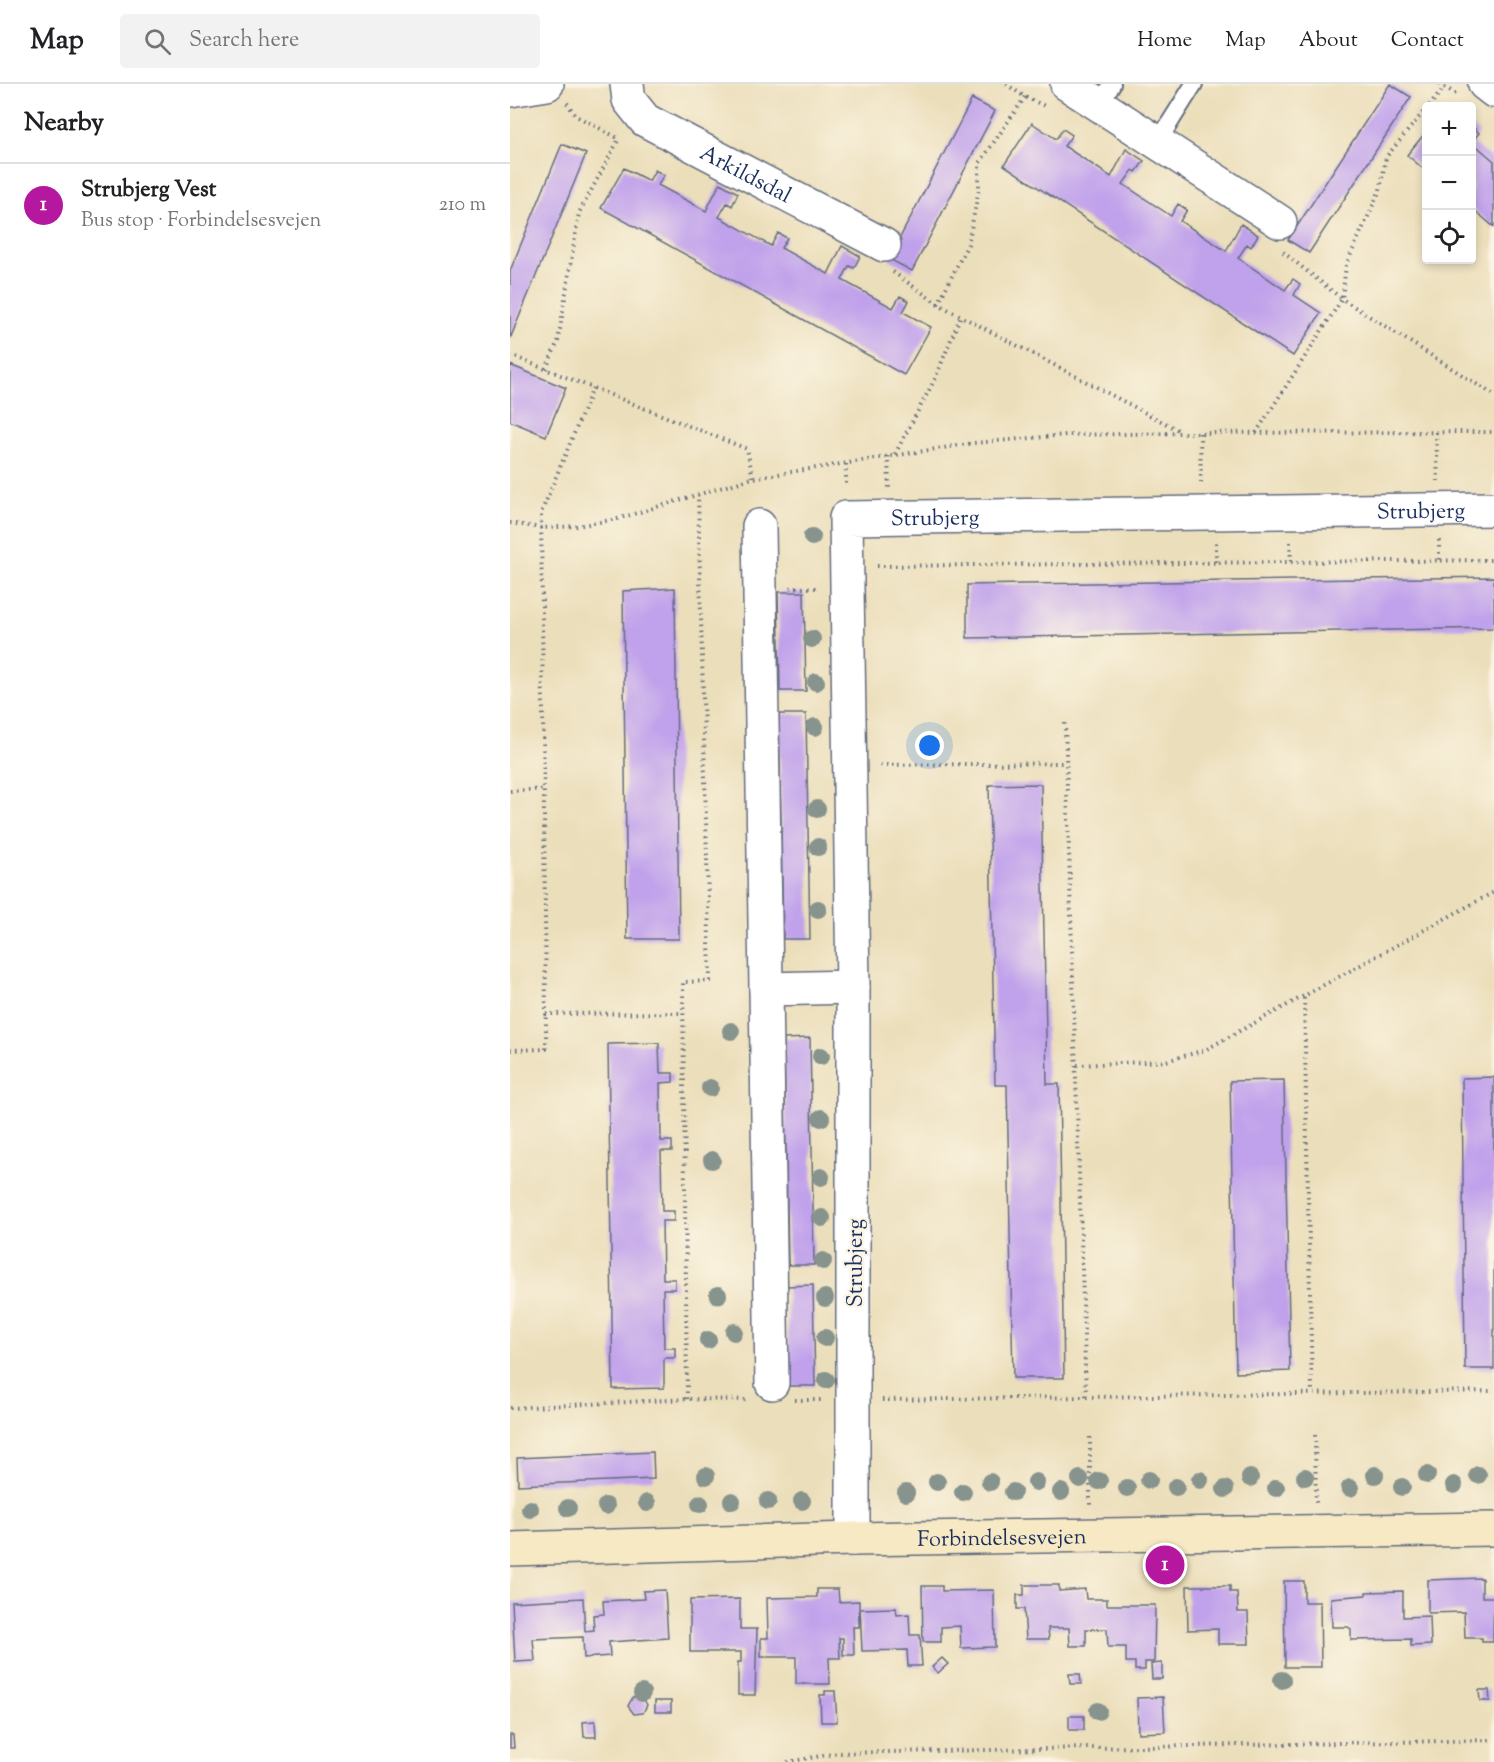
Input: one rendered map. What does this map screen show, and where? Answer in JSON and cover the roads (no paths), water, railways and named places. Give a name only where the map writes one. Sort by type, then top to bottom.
[{"type":"street","points":[[510,90],[547,84]]},
{"type":"street","name":"Arkildsdal","points":[[627,84],[629,100],[645,120],[884,245]]},
{"type":"street","points":[[1067,84],[1105,94],[1157,143],[1280,222]]},
{"type":"street","points":[[1485,84],[1494,91]]},
{"type":"street","name":"Strubjerg","points":[[853,1539],[855,1401],[846,519],[1494,509]]},
{"type":"street","points":[[759,526],[769,1394]]},
{"type":"street","points":[[766,989],[852,987]]},
{"type":"street","name":"Forbindelsesvejen","points":[[510,1550],[853,1539],[1494,1529]]},
{"type":"lane","points":[[1157,143],[1194,84]]},
{"type":"place","name":"Strubjerg Vest","points":[[1165,1565]]}]
